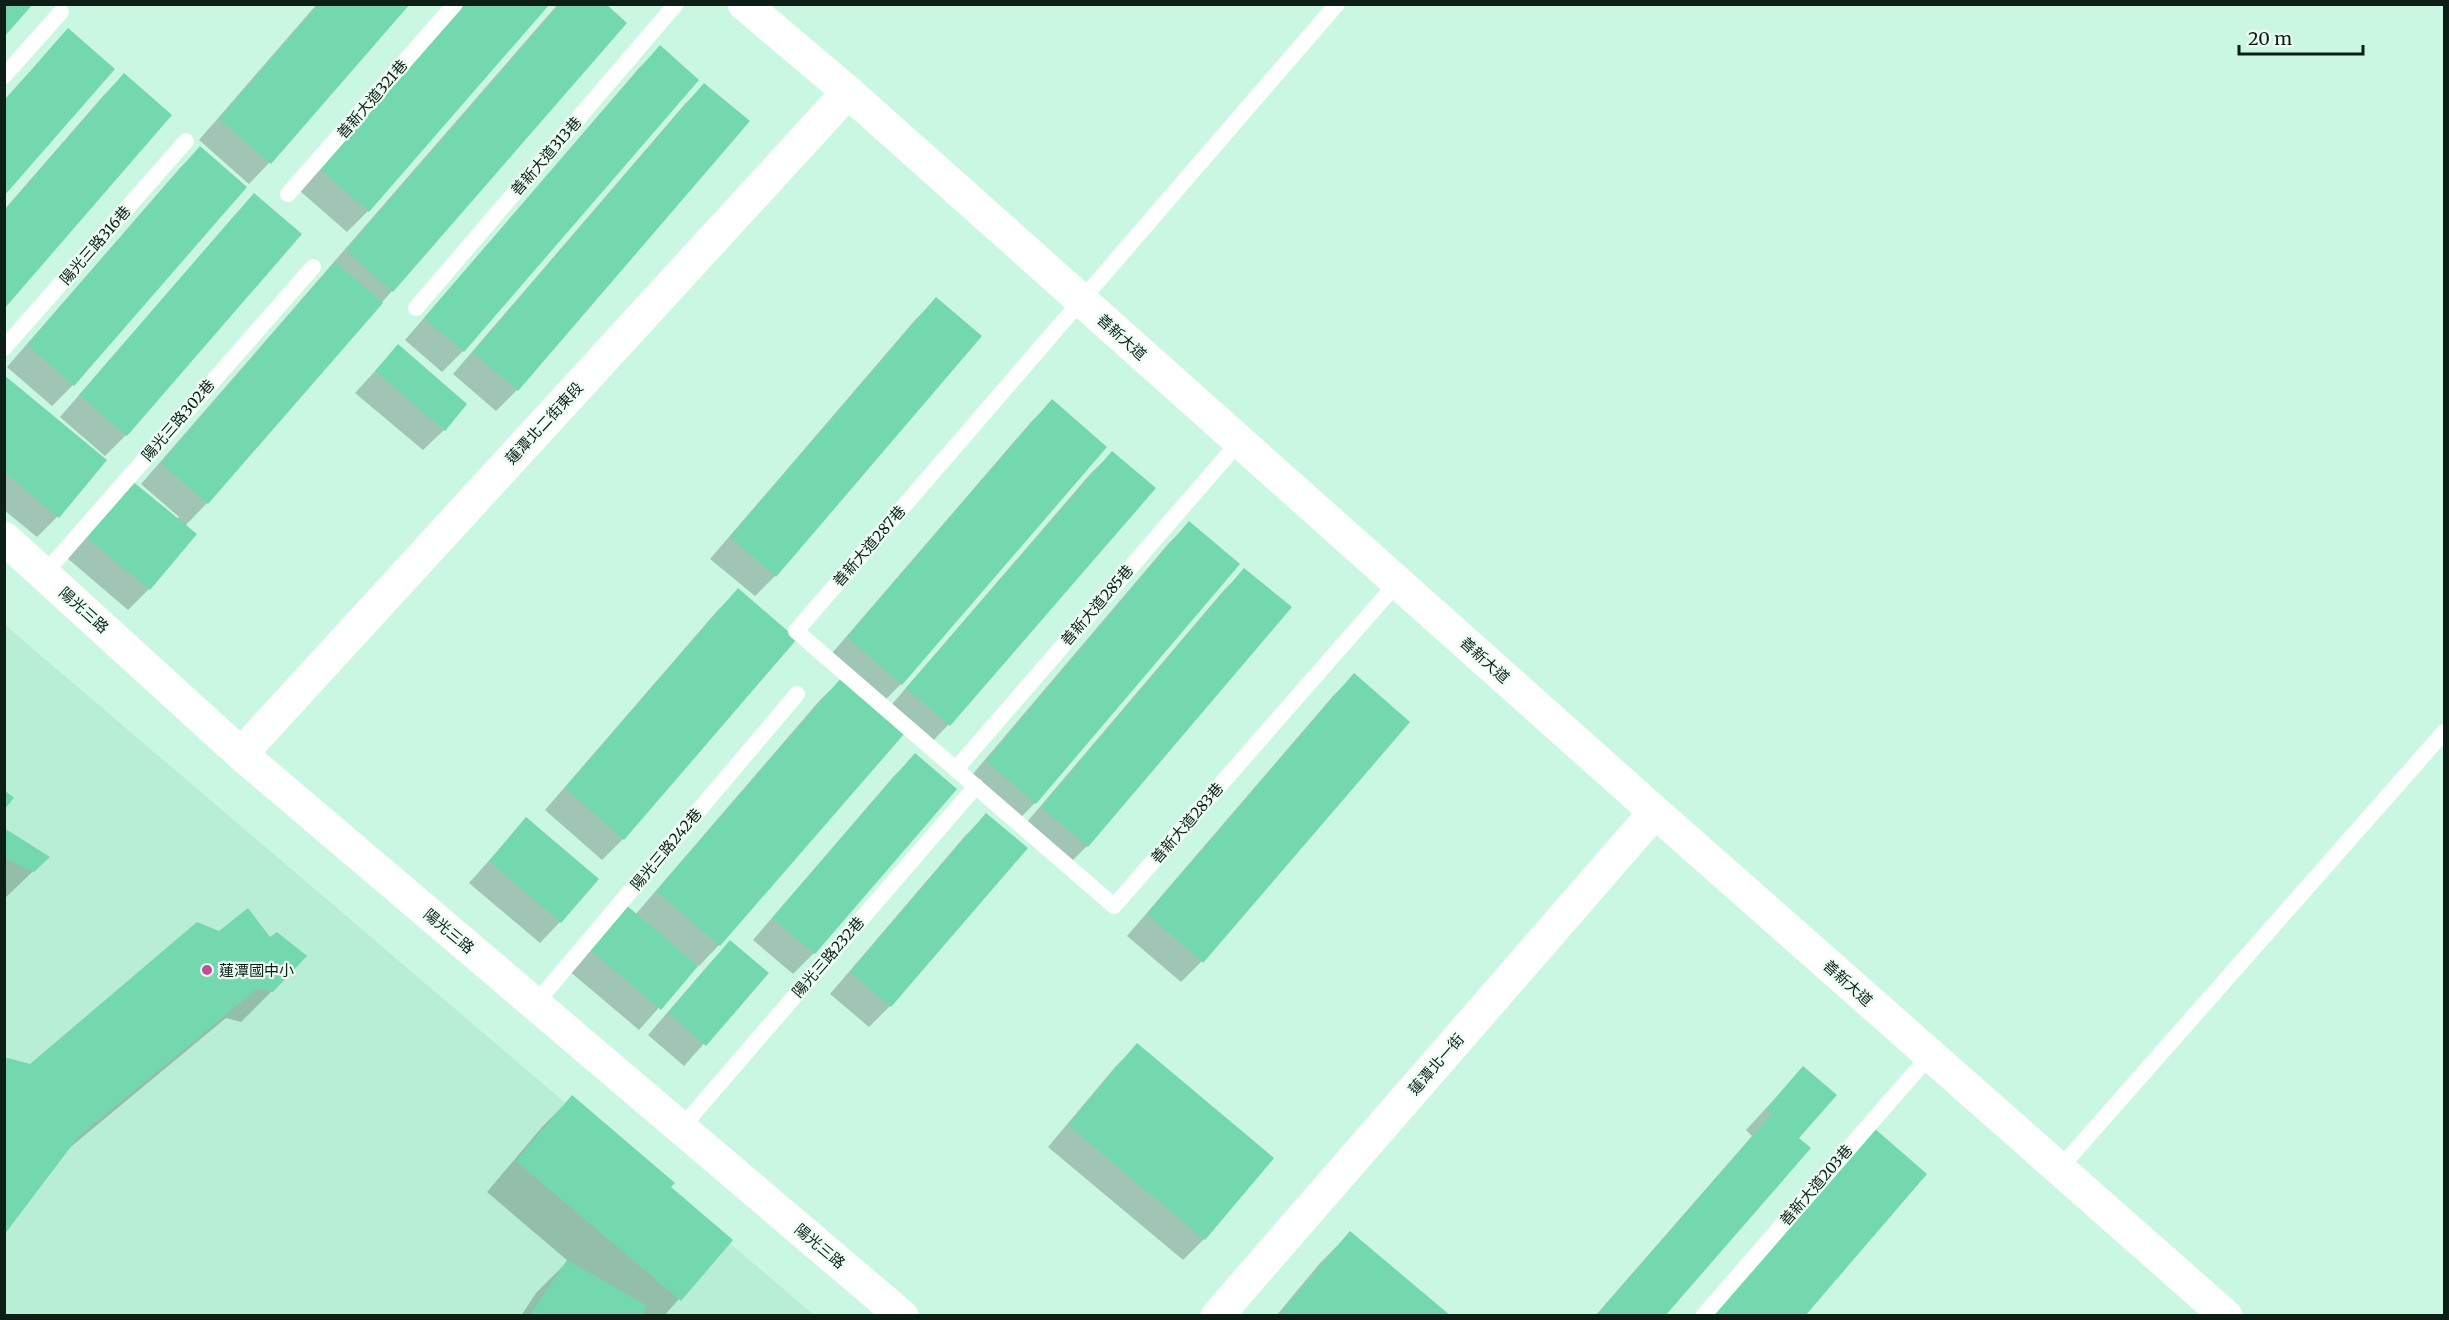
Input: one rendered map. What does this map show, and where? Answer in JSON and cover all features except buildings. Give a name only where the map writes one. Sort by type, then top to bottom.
[{"type":"street","name":"善新大道","points":[[744,4],[848,92],[1397,583],[2226,1316]]},
{"type":"street","name":"蓮潭北二街東段","points":[[241,754],[848,92]]},
{"type":"street","name":"陽光三路","points":[[4,537],[241,754],[902,1316]]},
{"type":"street","name":"蓮潭北一街","points":[[1217,1316],[1655,812]]},
{"type":"lane","name":"善新大道321巷","points":[[288,194],[455,4]]},
{"type":"lane","name":"善新大道313巷","points":[[416,309],[676,4]]},
{"type":"lane","points":[[1081,301],[1337,4]]},
{"type":"lane","points":[[4,76],[61,12]]},
{"type":"lane","name":"陽光三路316巷","points":[[4,348],[186,141]]},
{"type":"lane","name":"陽光三路302巷","points":[[44,574],[313,267]]},
{"type":"lane","name":"善新大道287巷","points":[[956,769],[796,631],[1081,301]]},
{"type":"lane","name":"善新大道285巷","points":[[956,769],[1239,442]]},
{"type":"lane","name":"善新大道283巷","points":[[956,769],[1114,906],[1397,583]]},
{"type":"lane","name":"陽光三路242巷","points":[[535,1004],[797,694]]},
{"type":"lane","points":[[2059,1169],[2445,732]]},
{"type":"lane","name":"陽光三路232巷","points":[[681,1128],[976,786]]},
{"type":"lane","name":"善新大道203巷","points":[[1703,1316],[1930,1055]]},
{"type":"shaded area","name":"蓮潭國中小","points":[[5,625],[814,1315],[5,1315]]},
{"type":"place","name":"蓮潭國中小","points":[[207,970]]}]
